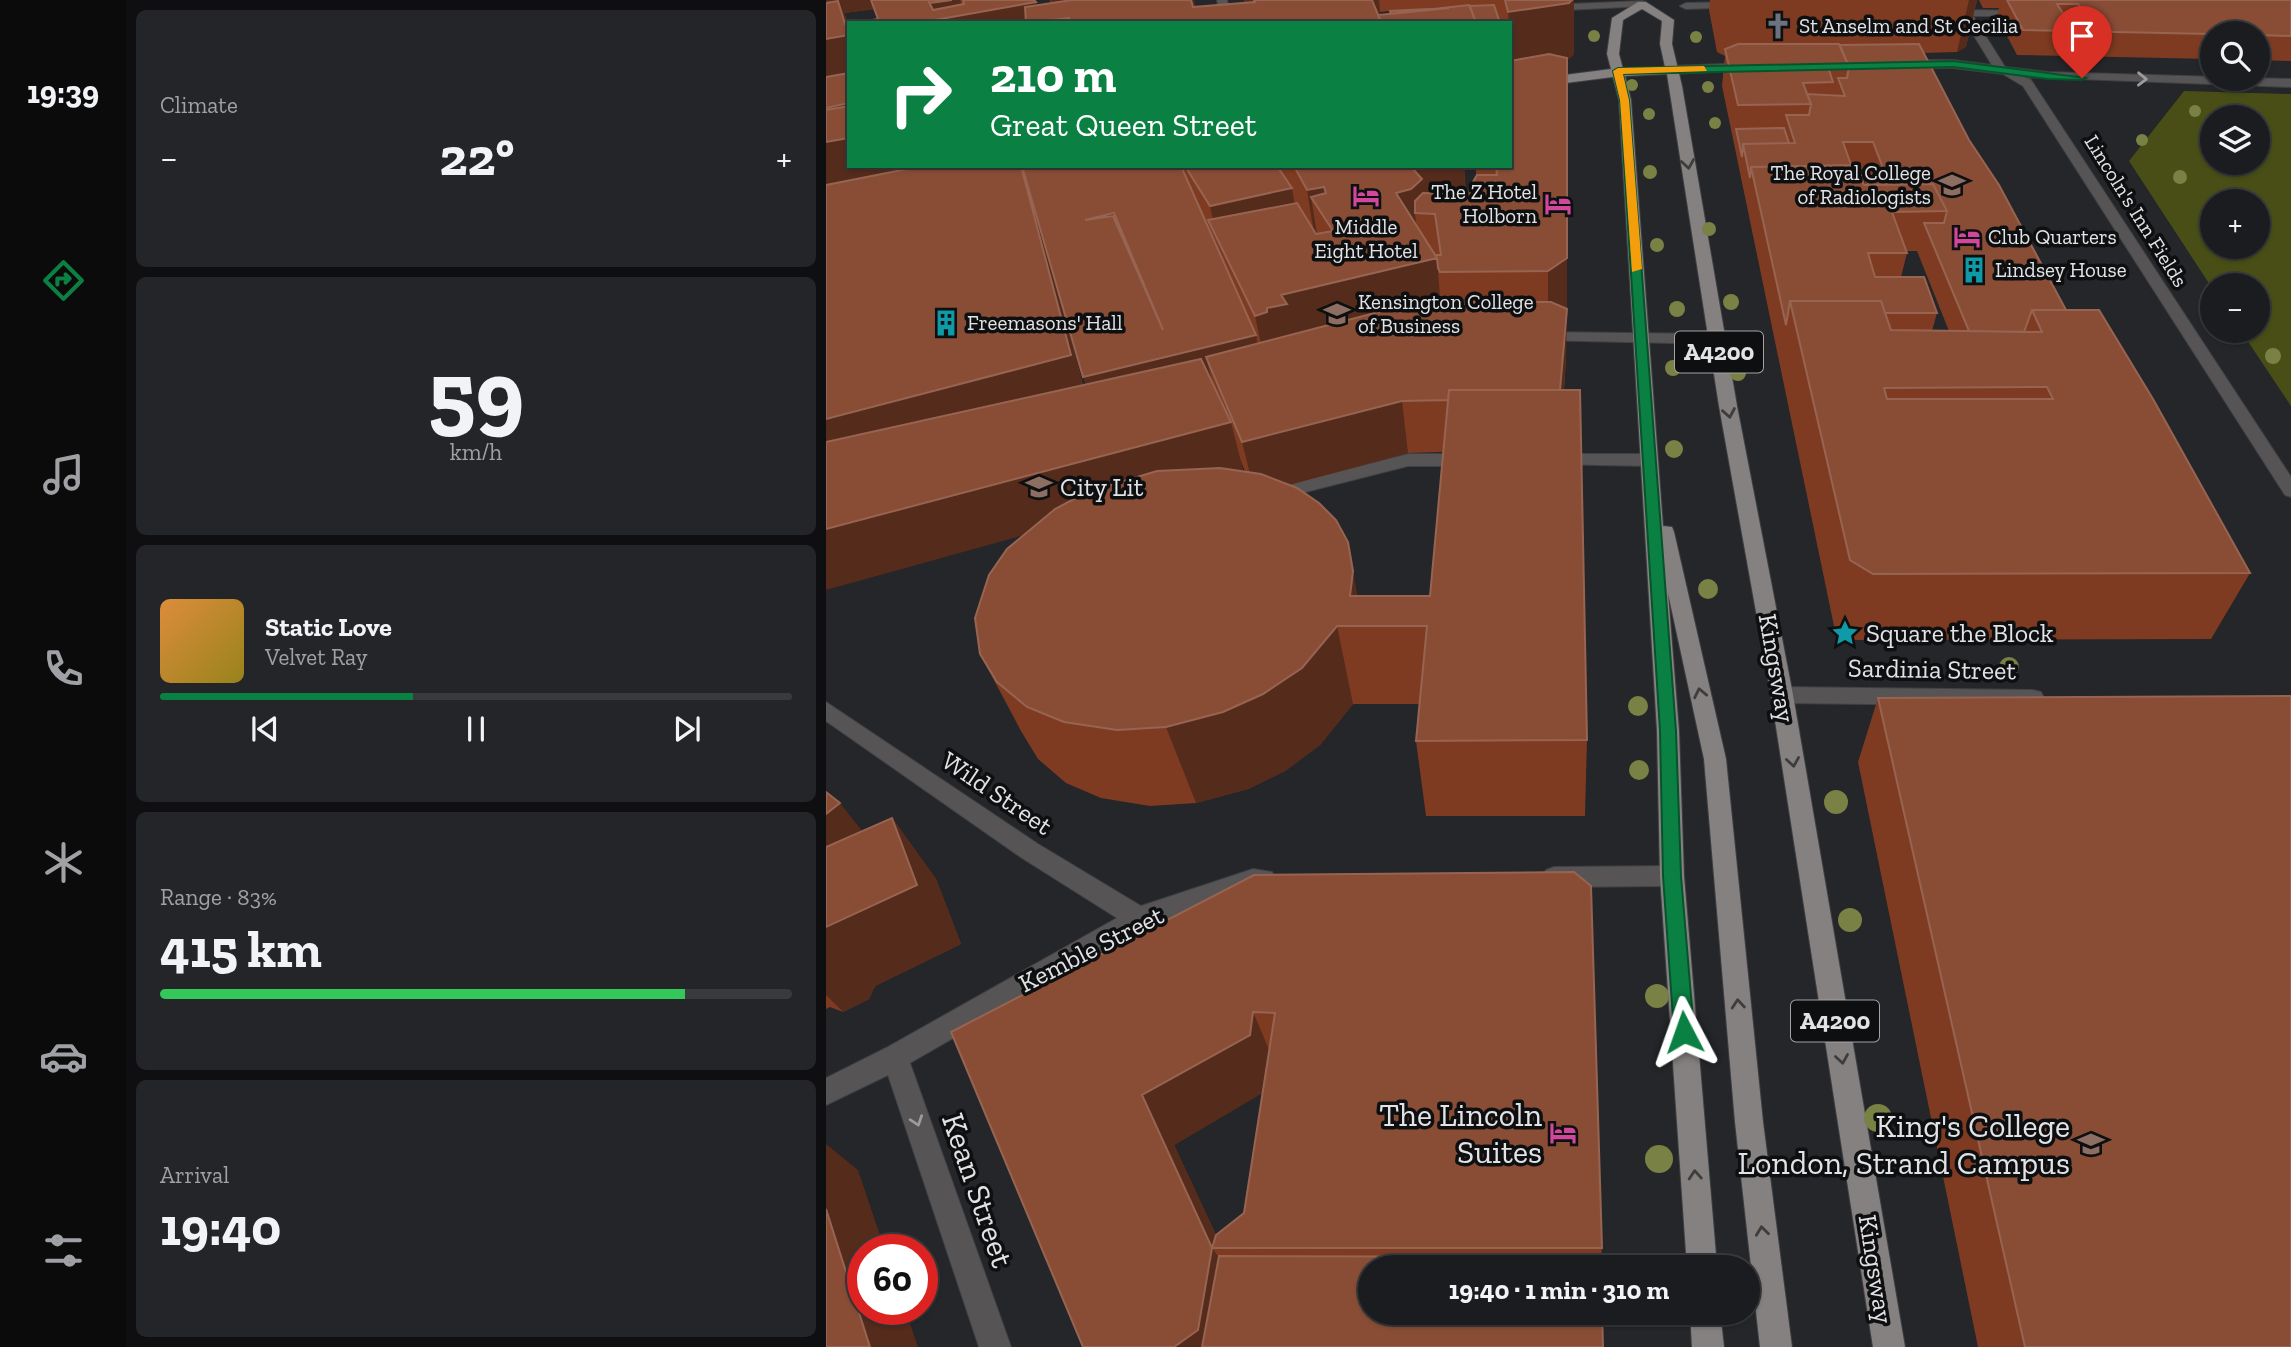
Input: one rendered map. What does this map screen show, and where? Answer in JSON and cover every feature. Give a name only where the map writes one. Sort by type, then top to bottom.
[{"type":"main road","name":"Kingsway","points":[[1642,2],[1668,20],[1666,44],[1670,70],[1677,92],[1717,339],[1782,695],[1889,1347]]},
{"type":"main road","name":"A4200","points":[[1642,2],[1618,18],[1613,54],[1625,100],[1668,731],[1672,876],[1701,1255]]},
{"type":"main road","points":[[1512,86],[1618,71],[1670,70]]},
{"type":"main road","name":"A4200","points":[[1649,460],[1715,759],[1749,1122],[1776,1347]]},
{"type":"main road","points":[[1706,1325],[1708,1347]]},
{"type":"street","points":[[1222,0],[1227,21]]},
{"type":"street","points":[[1957,0],[2000,69]]},
{"type":"street","points":[[1527,9],[1642,2]]},
{"type":"street","points":[[1686,5],[1753,5]]},
{"type":"street","points":[[1966,13],[2042,13]]},
{"type":"street","points":[[1889,64],[1953,64],[2048,76],[2291,83]]},
{"type":"street","points":[[1670,70],[1763,67]]},
{"type":"street","name":"Lincoln's Inn Fields","points":[[2000,69],[2030,87],[2291,491]]},
{"type":"street","points":[[1530,337],[1717,339]]},
{"type":"street","points":[[1248,501],[1408,460],[1488,460]]},
{"type":"street","points":[[1528,460],[1649,460]]},
{"type":"street","name":"Sardinia Street","points":[[1782,695],[2054,698]]},
{"type":"street","name":"Wild Street","points":[[826,710],[1030,851],[1139,918]]},
{"type":"street","points":[[1529,877],[1672,876]]},
{"type":"street","name":"Kemble Street","points":[[826,1092],[895,1057],[1139,918],[1254,879],[1281,879]]},
{"type":"street","name":"Kean Street","points":[[895,1057],[995,1347]]},
{"type":"green space","points":[[2184,91],[2291,94],[2291,406],[2249,343],[2270,343],[2270,273],[2202,273],[2129,161]]},
{"type":"building","points":[[871,0],[928,0],[933,10],[964,4],[963,0],[1036,2],[929,21],[866,21],[878,19]]},
{"type":"building","points":[[928,0],[952,0],[930,3]]},
{"type":"building","points":[[1072,0],[1191,0],[1193,7],[1255,2],[1254,0],[1372,0],[1381,21],[1070,21],[1069,18],[1026,21],[1025,7]]},
{"type":"building","points":[[1505,0],[1572,0],[1569,3],[1508,12]]},
{"type":"building","points":[[2007,0],[2291,0],[2291,36],[2270,35],[2270,21],[2200,21],[2200,34],[2023,30]],"holes":[[[2057,4],[2078,4],[2087,18],[2066,18]]]},
{"type":"building","points":[[838,1],[847,24],[847,35],[826,39],[826,3]]},
{"type":"building","points":[[1469,5],[1475,21],[1380,21],[1378,15]]},
{"type":"building","points":[[1494,5],[1499,21],[1475,21],[1470,6]]},
{"type":"building","points":[[1449,8],[1391,14],[1390,11]]},
{"type":"building","points":[[1738,44],[1839,44],[1849,67],[1828,67],[1833,82],[1803,83],[1811,104],[1738,105],[1725,49]]},
{"type":"building","points":[[1919,44],[1969,140],[1999,185],[2066,310],[2032,310],[2024,332],[1969,331],[1924,223],[1944,223],[1947,211],[1933,184],[1869,185],[1866,176],[1886,176],[1873,142],[1843,142],[1851,165],[1751,167],[1750,178],[1743,144],[1795,143],[1786,115],[1809,115],[1811,104],[1807,94],[1845,96],[1838,78],[1847,78],[1849,67],[1840,45]]},
{"type":"building","points":[[1549,54],[1567,58],[1567,258],[1548,271],[1440,272],[1435,255],[1441,255],[1435,214],[1415,213],[1415,201],[1423,193],[1466,194],[1477,175],[1497,175],[1496,168],[1512,168],[1512,61]]},
{"type":"building","points":[[847,73],[847,103],[826,108],[826,77]]},
{"type":"building","points":[[847,106],[847,138],[826,142],[826,110]]},
{"type":"building","points":[[1784,128],[1789,143],[1743,144],[1742,157],[1736,129]]},
{"type":"building","points":[[1857,165],[1864,185],[1933,184],[1947,211],[1892,212],[1907,253],[1868,253],[1875,277],[1924,277],[1937,313],[1885,313],[1881,301],[1790,301],[1786,325],[1751,167]]},
{"type":"building","name":"Freemasons' Hall","points":[[912,168],[1022,168],[1071,355],[826,419],[826,185]]},
{"type":"building","points":[[1023,168],[1182,168],[1256,335],[1083,377]],"holes":[[[1114,213],[1163,330],[1113,216],[1085,220]]]},
{"type":"building","points":[[1186,168],[1278,168],[1292,188],[1210,206]]},
{"type":"building","points":[[1295,168],[1412,168],[1422,179],[1411,189],[1396,193],[1437,258],[1281,295],[1287,304],[1267,308],[1267,312],[1255,316],[1208,220],[1297,203],[1316,234],[1333,231],[1311,197],[1326,193],[1324,187],[1307,190]]},
{"type":"building","points":[[1790,301],[1881,301],[1891,330],[2042,332],[2032,310],[2099,310],[2153,399],[2250,573],[1873,574],[1850,560]],"holes":[[[2047,387],[2053,399],[1887,399],[1884,388]]]},
{"type":"building","points":[[1417,302],[1551,302],[1567,309],[1560,390],[1449,390],[1448,400],[1402,401],[1242,442],[1206,357]]},
{"type":"building","points":[[1201,359],[1231,422],[826,529],[826,442]]},
{"type":"building","points":[[1449,390],[1580,390],[1587,740],[1416,741],[1427,626],[1337,626],[1302,668],[1263,694],[1223,712],[1166,727],[1117,730],[1064,722],[1027,707],[997,682],[980,654],[975,618],[989,575],[1007,549],[1055,509],[1087,492],[1157,471],[1220,468],[1261,474],[1297,488],[1319,503],[1336,520],[1348,542],[1353,571],[1350,596],[1430,596]]},
{"type":"building","name":"King's College London, Strand Campus","points":[[2291,696],[2291,1347],[2025,1347],[1878,698]]},
{"type":"building","points":[[826,792],[840,803],[826,814]]},
{"type":"building","points":[[892,818],[917,885],[826,927],[826,847]]},
{"type":"building","points":[[1574,872],[1591,886],[1602,1248],[1212,1248],[1198,1330],[1174,1347],[1083,1347],[951,1032],[1254,875]],"holes":[[[1253,1012],[1275,1013],[1244,1213],[1216,1235],[1212,1248],[1142,1095],[1250,1035]]]},
{"type":"building","points":[[826,1209],[847,1275],[847,1325],[863,1325],[870,1347],[826,1347]]},
{"type":"building","points":[[1219,1256],[1358,1256],[1358,1325],[1602,1325],[1603,1347],[1202,1347]]},
{"type":"slow traffic","points":[[1636,269],[1625,100],[1618,71],[1704,69]]},
{"type":"place","name":"St Anselm and St Cecilia","points":[[1778,26]]},
{"type":"place","name":"The Royal College of Radiologists","points":[[1952,185]]},
{"type":"place","name":"Middle Eight Hotel","points":[[1366,196]]},
{"type":"place","name":"The Z Hotel Holborn","points":[[1558,204]]},
{"type":"place","name":"Club Quarters","points":[[1967,237]]},
{"type":"place","name":"Lindsey House","points":[[1974,270]]},
{"type":"place","name":"Kensington College of Business","points":[[1337,314]]},
{"type":"place","name":"Freemasons' Hall","points":[[946,323]]},
{"type":"place","name":"City Lit","points":[[1039,487]]},
{"type":"place","name":"Square the Block","points":[[1845,633]]},
{"type":"place","name":"The Lincoln Suites","points":[[1563,1133]]},
{"type":"place","name":"King's College London, Strand Campus","points":[[2091,1144]]},
{"type":"route","points":[[1684,1032],[1672,876],[1668,731],[1646,393],[1625,100],[1618,71],[1953,64],[2082,78]]}]
